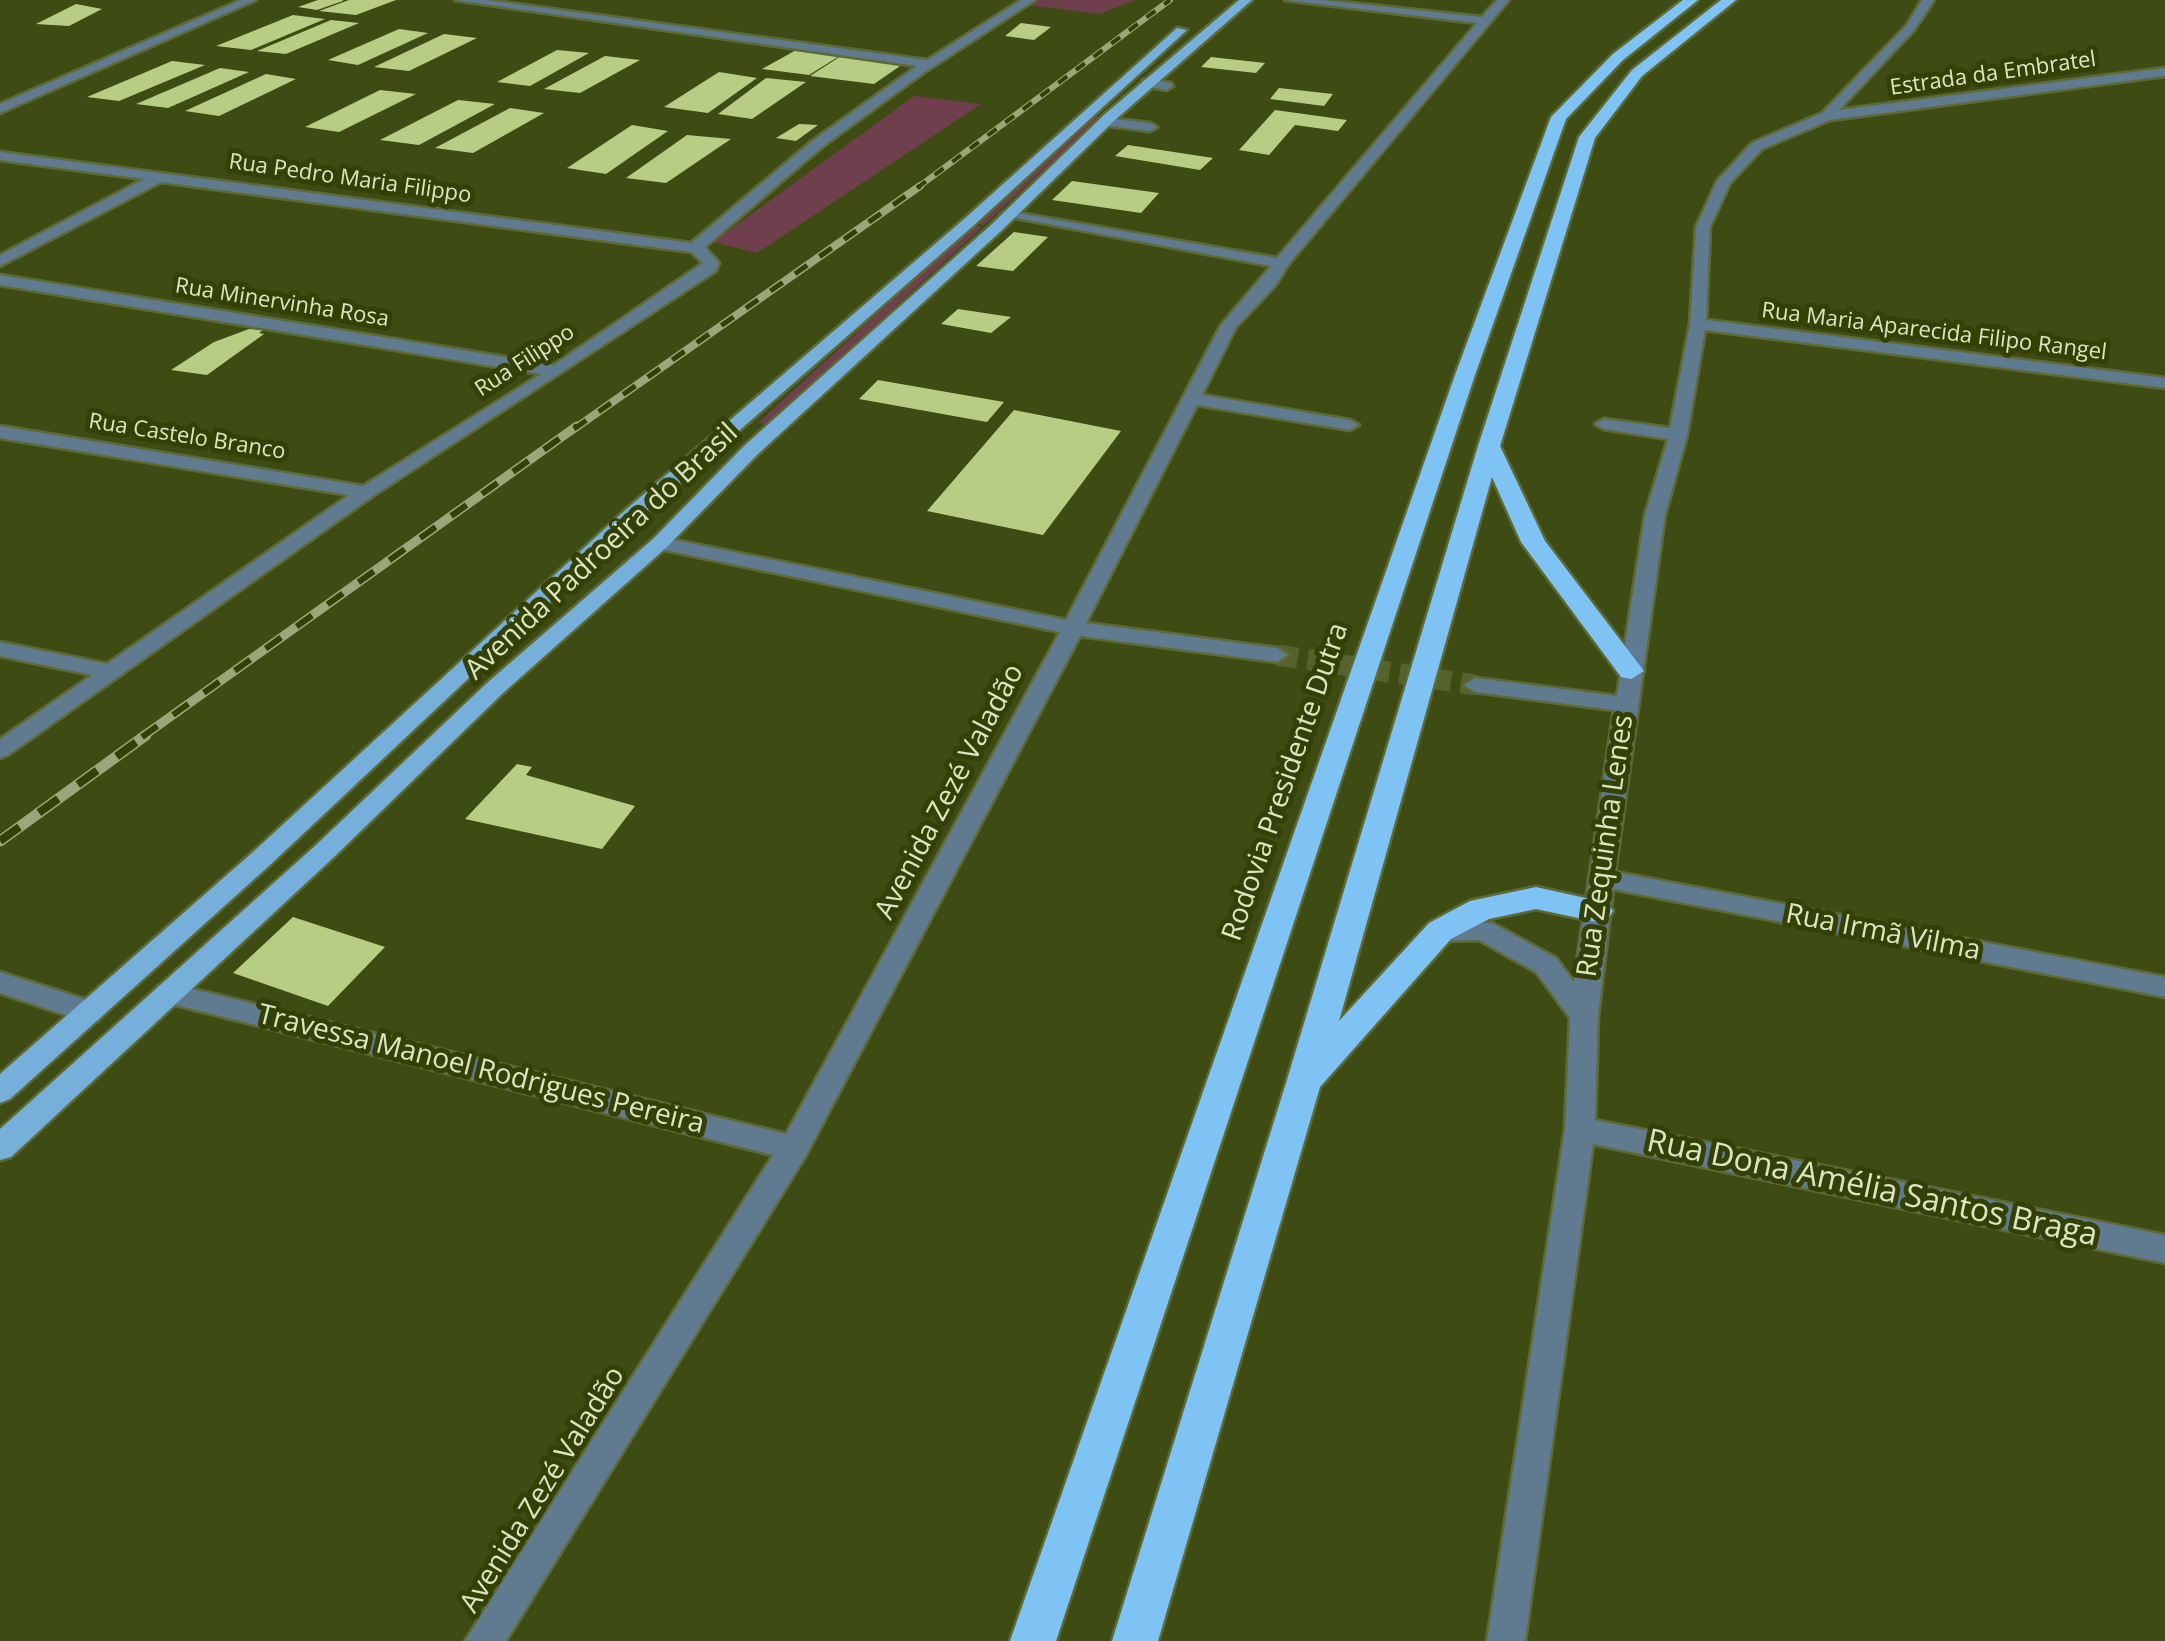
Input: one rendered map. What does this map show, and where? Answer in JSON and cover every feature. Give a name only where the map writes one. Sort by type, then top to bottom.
[{"type":"highway","name":"Rodovia Presidente Dutra","points":[[1033,1641],[1458,394],[1560,117],[1618,56],[1698,10],[1729,0]]},
{"type":"highway","points":[[1698,10],[1741,0]]},
{"type":"highway","name":"Rodovia Presidente Dutra","points":[[1135,1641],[1304,1083],[1489,446],[1586,137],[1637,74],[1698,10]]},
{"type":"highway","points":[[1489,446],[1533,542],[1632,671]]},
{"type":"highway","points":[[1304,1083],[1440,931],[1482,910],[1536,898],[1599,895]]},
{"type":"main road","name":"Avenida Padroeira do Brasil","points":[[0,1090],[262,858],[630,516],[968,223],[1108,93],[1222,0]]},
{"type":"main road","name":"Avenida Padroeira do Brasil","points":[[0,1148],[325,851],[495,688],[660,543],[752,450],[1106,122],[1157,84],[1246,0]]},
{"type":"main road","points":[[630,516],[656,515],[676,526]]},
{"type":"main road","points":[[612,533],[632,545],[660,543]]},
{"type":"street","points":[[0,108],[250,0]]},
{"type":"street","points":[[461,0],[928,64]]},
{"type":"street","points":[[694,248],[817,144],[928,64],[1029,0]]},
{"type":"street","points":[[1293,0],[1486,20]]},
{"type":"street","name":"Avenida Zezé Valadão","points":[[484,1641],[794,1148],[1229,325],[1269,283],[1281,263],[1503,0]]},
{"type":"street","points":[[1827,116],[1910,28],[1928,0]]},
{"type":"street","name":"Estrada da Embratel","points":[[1827,116],[2165,72]]},
{"type":"street","name":"Rua Zequinha Lenes","points":[[1506,1641],[1580,1129],[1584,1016],[1599,895],[1655,515],[1678,434],[1698,324],[1703,227],[1724,181],[1757,146],[1827,116]]},
{"type":"street","points":[[1106,122],[1150,127]]},
{"type":"street","name":"Rua Pedro Maria Filippo","points":[[0,156],[694,248]]},
{"type":"street","points":[[0,261],[161,176]]},
{"type":"street","points":[[1008,215],[1281,263]]},
{"type":"street","name":"Rua Filippo","points":[[0,750],[366,492],[710,268],[710,257],[694,248]]},
{"type":"street","name":"Rua Minervinha Rosa","points":[[0,280],[557,371]]},
{"type":"street","name":"Rua Maria Aparecida Filipo Rangel","points":[[1698,324],[2165,384]]},
{"type":"street","points":[[1189,398],[1350,425]]},
{"type":"street","points":[[1604,424],[1678,434]]},
{"type":"street","name":"Rua Castelo Branco","points":[[0,432],[366,492]]},
{"type":"street","points":[[660,543],[1071,628],[1277,655]]},
{"type":"street","points":[[0,649],[112,672]]},
{"type":"street","points":[[1475,684],[1626,704]]},
{"type":"street","name":"Rua Irmã Vilma","points":[[1599,895],[2165,988]]},
{"type":"street","points":[[1440,931],[1483,930],[1546,964],[1584,1016]]},
{"type":"street","points":[[0,982],[89,1012]]},
{"type":"street","name":"Travessa Manoel Rodrigues Pereira","points":[[168,993],[794,1148]]},
{"type":"street","name":"Rua Dona Amélia Santos Braga","points":[[1580,1129],[2165,1249]]},
{"type":"shaded area","points":[[1035,0],[1136,0],[1099,14],[1027,5]]},
{"type":"shaded area","points":[[914,96],[981,104],[757,253],[713,242]]},
{"type":"shaded area","points":[[1094,116],[1100,117],[984,225],[976,223]]},
{"type":"shaded area","points":[[974,225],[982,227],[767,424],[758,423]]},
{"type":"building","points":[[318,0],[343,1],[317,10],[298,7]]},
{"type":"building","points":[[349,0],[396,0],[356,15],[319,11]]},
{"type":"building","points":[[76,4],[102,9],[69,26],[36,24]]},
{"type":"building","points":[[293,15],[325,19],[251,50],[216,46]]},
{"type":"building","points":[[331,20],[359,23],[286,54],[257,51]]},
{"type":"building","points":[[1021,23],[1051,27],[1034,40],[1005,36]]},
{"type":"building","points":[[399,29],[428,33],[358,65],[328,60]]},
{"type":"building","points":[[444,34],[477,38],[409,71],[374,67]]},
{"type":"building","points":[[798,49],[841,55],[809,75],[762,69]]},
{"type":"building","points":[[557,50],[589,53],[530,86],[497,82]]},
{"type":"building","points":[[605,56],[640,60],[580,93],[544,89]]},
{"type":"building","points":[[841,56],[903,64],[874,84],[810,76]]},
{"type":"building","points":[[1211,57],[1265,63],[1256,73],[1201,67]]},
{"type":"building","points":[[172,61],[205,65],[119,101],[87,97]]},
{"type":"building","points":[[220,68],[249,72],[168,108],[136,104]]},
{"type":"building","points":[[719,72],[757,78],[708,113],[664,107]]},
{"type":"building","points":[[266,74],[296,79],[219,116],[185,111]]},
{"type":"building","points":[[766,78],[806,82],[752,119],[718,114]]},
{"type":"building","points":[[1279,88],[1333,94],[1324,106],[1270,99]]},
{"type":"building","points":[[380,90],[416,94],[339,132],[305,127]]},
{"type":"building","points":[[458,100],[495,104],[419,145],[380,140]]},
{"type":"building","points":[[510,108],[544,113],[473,153],[435,148]]},
{"type":"building","points":[[1275,110],[1347,120],[1338,131],[1295,125],[1269,155],[1239,150]]},
{"type":"building","points":[[799,124],[818,125],[796,141],[776,138]]},
{"type":"building","points":[[632,125],[668,131],[606,174],[567,168]]},
{"type":"building","points":[[687,135],[731,139],[666,183],[626,178]]},
{"type":"building","points":[[1128,145],[1213,158],[1200,170],[1115,156]]},
{"type":"building","points":[[1072,181],[1159,193],[1141,213],[1052,200]]},
{"type":"building","points":[[1014,232],[1048,237],[1013,271],[976,266]]},
{"type":"building","points":[[958,309],[1011,317],[991,333],[941,324]]},
{"type":"building","points":[[249,329],[263,330],[259,333],[264,334],[207,375],[171,370],[214,342]]},
{"type":"building","points":[[878,380],[1004,402],[987,422],[859,399]]},
{"type":"building","points":[[1014,410],[1121,431],[1043,535],[927,511]]},
{"type":"building","points":[[517,764],[532,767],[526,775],[635,806],[602,849],[465,819]]},
{"type":"building","points":[[293,917],[385,947],[328,1006],[233,973]]},
{"type":"tunnel","points":[[1277,655],[1475,685]]},
{"type":"railway","points":[[917,188],[1170,0]]},
{"type":"railway","points":[[574,429],[920,186]]},
{"type":"railway","points":[[142,737],[577,426]]},
{"type":"railway","points":[[0,841],[146,735]]}]
